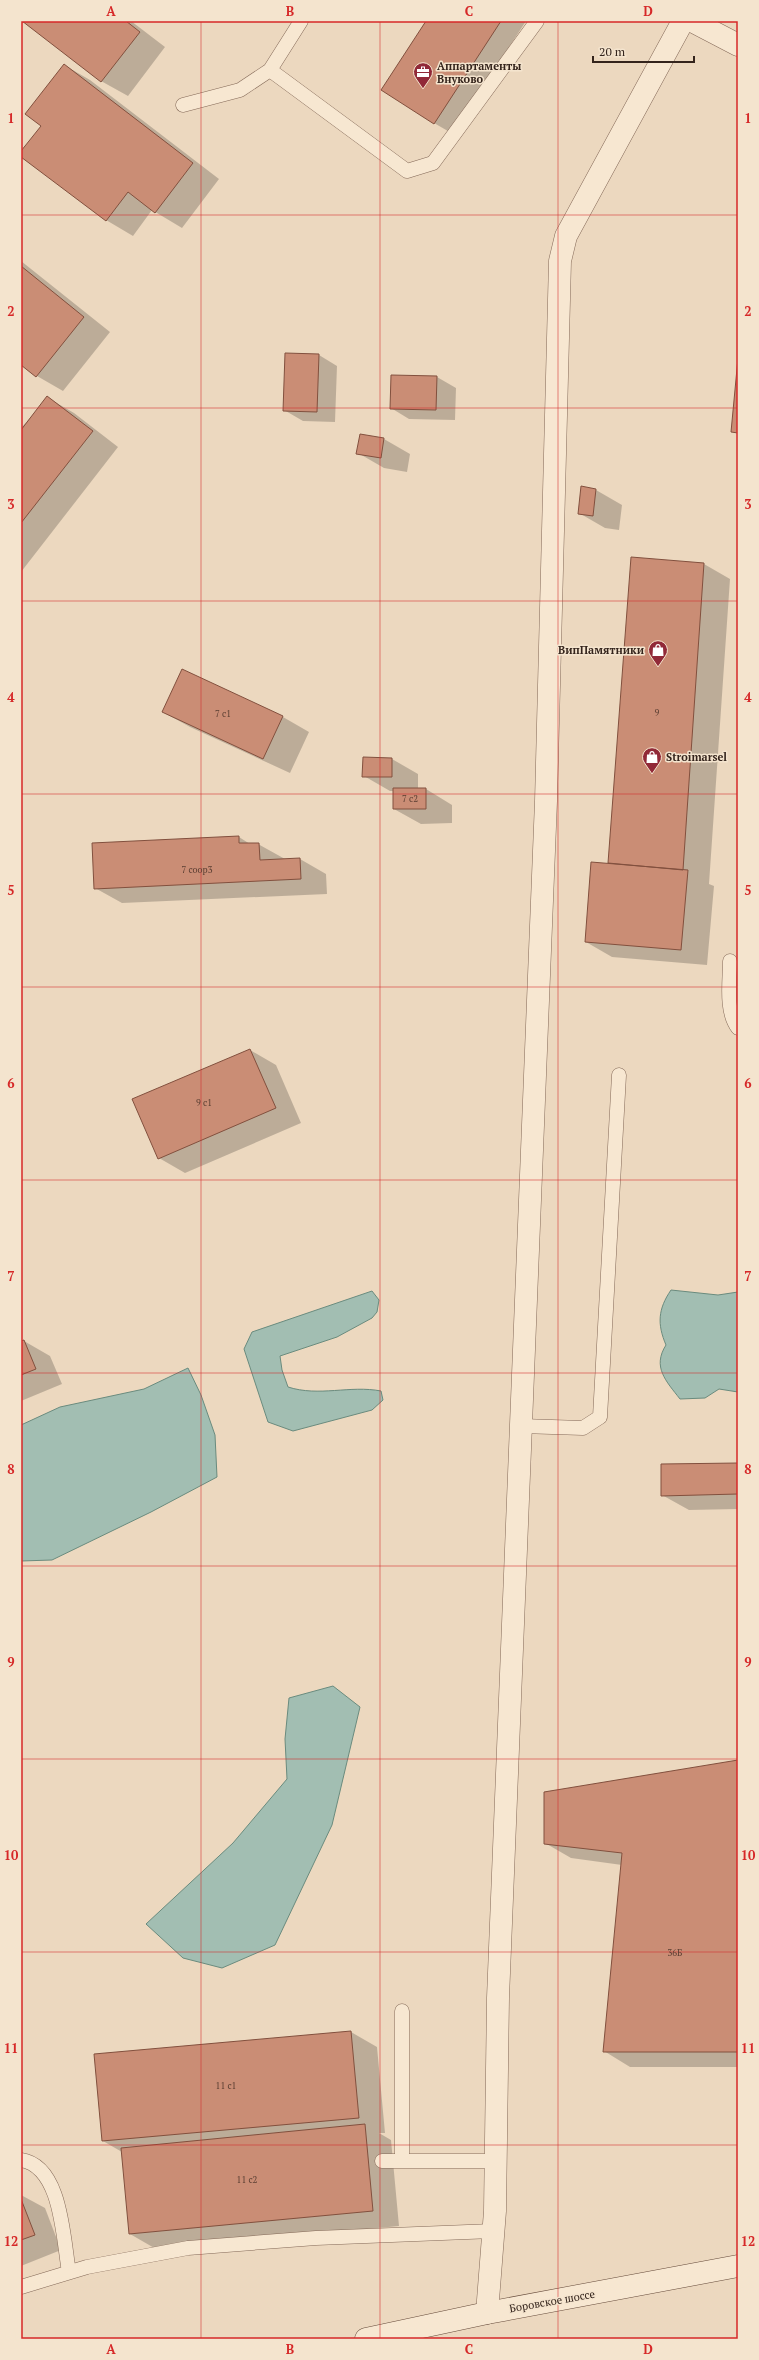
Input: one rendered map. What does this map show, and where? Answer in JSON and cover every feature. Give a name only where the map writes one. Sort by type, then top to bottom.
[{"type":"street","points":[[487,2313],[493,2231],[498,1998],[546,801],[560,261],[566,236],[683,21]]},
{"type":"street","points":[[692,21],[738,45]]},
{"type":"street","name":"Боровское шоссе","points":[[366,2339],[487,2313],[738,2266]]},
{"type":"lane","points":[[182,105],[240,90],[270,70],[301,21]]},
{"type":"lane","points":[[270,70],[407,171],[433,163],[537,21]]},
{"type":"lane","points":[[730,960],[730,998],[733,1022],[738,1028]]},
{"type":"lane","points":[[521,1426],[583,1428],[600,1416],[619,1074]]},
{"type":"lane","points":[[402,2011],[402,2161]]},
{"type":"lane","points":[[21,2160],[38,2166],[48,2177],[55,2192],[69,2272]]},
{"type":"lane","points":[[382,2161],[495,2162]]},
{"type":"lane","points":[[21,2287],[69,2272],[188,2248],[316,2238],[493,2231]]},
{"type":"shaded area","points":[[671,1290],[718,1295],[738,1292],[738,1392],[719,1389],[705,1398],[680,1399],[662,1374],[660,1360],[666,1345],[661,1330],[660,1317],[663,1304]]},
{"type":"shaded area","points":[[372,1291],[379,1300],[377,1312],[372,1318],[337,1337],[280,1356],[282,1370],[288,1387],[311,1391],[358,1389],[381,1391],[383,1400],[372,1410],[293,1431],[268,1422],[244,1349],[252,1332]]},
{"type":"shaded area","points":[[188,1368],[201,1395],[215,1435],[217,1477],[151,1512],[52,1560],[21,1561],[21,1425],[60,1407],[144,1389]]},
{"type":"shaded area","points":[[333,1686],[360,1707],[332,1825],[275,1945],[222,1968],[183,1958],[146,1924],[233,1843],[287,1779],[285,1739],[289,1698]]},
{"type":"building","points":[[22,21],[126,21],[140,32],[101,82]]},
{"type":"building","points":[[426,21],[501,21],[434,124],[381,90]]},
{"type":"building","points":[[64,64],[193,163],[155,213],[128,192],[106,221],[21,157],[21,151],[41,126],[25,114]]},
{"type":"building","points":[[21,266],[84,317],[36,377],[21,365]]},
{"type":"building","points":[[285,353],[319,354],[317,412],[283,411]]},
{"type":"building","points":[[738,358],[738,433],[731,432]]},
{"type":"building","points":[[391,375],[437,376],[436,410],[390,409]]},
{"type":"building","points":[[47,396],[93,431],[21,523],[21,430]]},
{"type":"building","points":[[360,434],[384,438],[381,458],[356,454]]},
{"type":"building","points":[[581,486],[596,489],[593,516],[578,514]]},
{"type":"building","points":[[631,557],[704,563],[683,870],[608,863]]},
{"type":"building","points":[[182,669],[283,716],[263,759],[162,712]]},
{"type":"building","points":[[363,757],[392,758],[392,777],[362,777]]},
{"type":"building","points":[[393,788],[426,788],[426,809],[393,809]]},
{"type":"building","points":[[239,836],[239,843],[259,843],[260,860],[300,858],[301,879],[94,889],[92,843]]},
{"type":"building","points":[[591,862],[688,870],[681,950],[585,942]]},
{"type":"building","points":[[250,1049],[276,1108],[158,1159],[132,1099]]},
{"type":"building","points":[[24,1340],[36,1369],[21,1375],[21,1341]]},
{"type":"building","points":[[738,1463],[738,1494],[661,1496],[661,1464]]},
{"type":"building","points":[[738,1760],[738,2052],[603,2052],[622,1853],[544,1844],[544,1792]]},
{"type":"building","points":[[351,2031],[359,2118],[102,2141],[94,2054]]},
{"type":"building","points":[[365,2124],[373,2211],[129,2234],[121,2148]]},
{"type":"building","points":[[21,2199],[35,2235],[21,2240]]},
{"type":"place","name":"Аппартаменты Внуково","points":[[423,89]]},
{"type":"place","name":"ВипПамятники","points":[[658,667]]},
{"type":"place","name":"Stroimarsel","points":[[652,774]]}]
